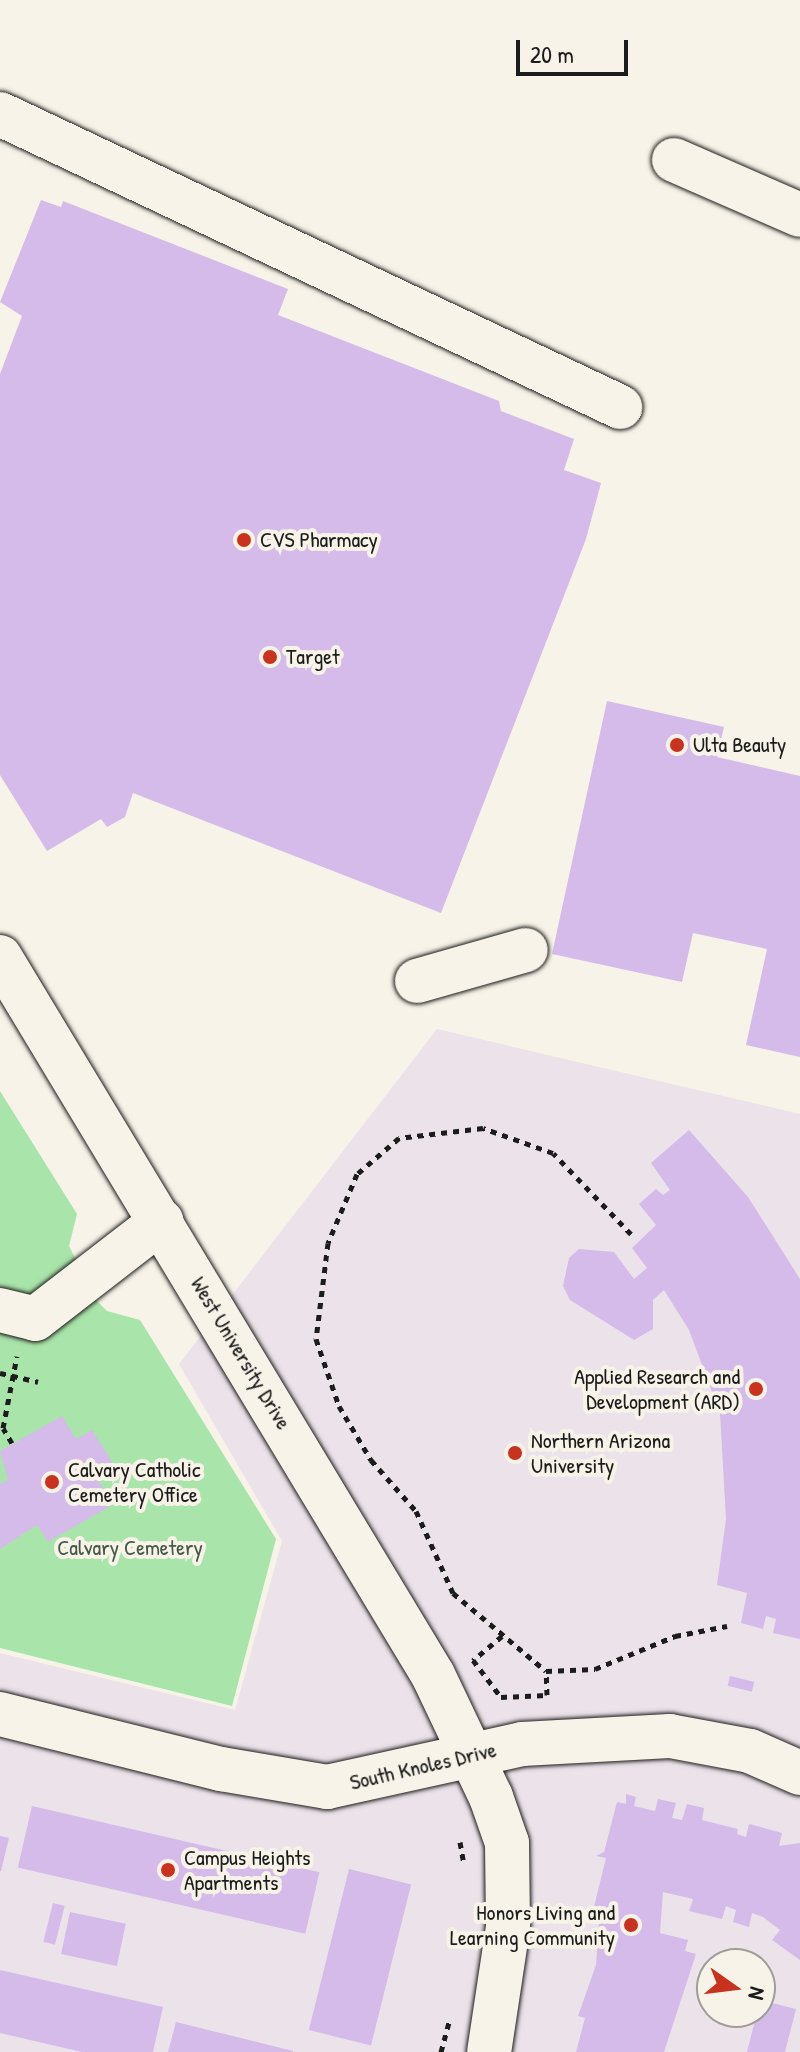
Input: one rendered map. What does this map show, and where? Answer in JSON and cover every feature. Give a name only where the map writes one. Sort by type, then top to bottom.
[{"type":"street","points":[[0,114],[620,407]]},
{"type":"street","points":[[674,160],[800,215]]},
{"type":"street","points":[[417,981],[526,950]]},
{"type":"street","name":"West University Drive","points":[[0,957],[433,1675],[470,1756],[507,1843],[508,1927],[489,2052]]},
{"type":"street","points":[[12,1313],[35,1319],[162,1221]]},
{"type":"street","name":"South Knoles Drive","points":[[0,1714],[221,1769],[327,1787],[522,1744],[670,1736],[750,1751],[800,1773]]},
{"type":"path","points":[[631,1234],[553,1153],[483,1128],[399,1138],[357,1174],[328,1243],[316,1339],[339,1406],[371,1460],[416,1511],[453,1593],[546,1671],[595,1669],[675,1636],[727,1626]]},
{"type":"path","points":[[12,1313],[13,1376],[2,1427],[12,1443]]},
{"type":"path","points":[[0,1373],[38,1382]]},
{"type":"path","points":[[502,1636],[473,1660],[501,1697],[547,1695],[546,1671]]},
{"type":"path","points":[[457,1832],[465,1873]]},
{"type":"path","points":[[441,2052],[452,2012]]},
{"type":"shaded area","name":"Northern Arizona University","points":[[437,1029],[800,1114],[800,2052],[0,2052],[0,1653],[235,1710],[282,1541],[179,1364]]},
{"type":"green space","name":"Calvary Cemetery","points":[[0,1091],[77,1214],[69,1246],[96,1300],[107,1311],[140,1320],[276,1539],[232,1706],[0,1648]]},
{"type":"building","name":"Target","points":[[41,200],[61,207],[63,201],[288,289],[278,315],[499,401],[501,411],[574,439],[564,470],[601,483],[586,539],[441,913],[133,793],[125,817],[107,827],[101,819],[47,851],[0,775],[0,374],[22,316],[0,302]]},
{"type":"building","points":[[607,701],[724,727],[717,757],[800,776],[800,1057],[746,1045],[767,949],[693,933],[682,982],[552,954]]},
{"type":"building","name":"Applied Research and Development (ARD)","points":[[689,1130],[748,1197],[800,1279],[800,1639],[773,1633],[776,1619],[766,1616],[763,1629],[741,1623],[747,1593],[717,1585],[726,1519],[720,1413],[689,1330],[664,1290],[653,1300],[653,1329],[634,1340],[570,1300],[563,1286],[569,1258],[579,1249],[614,1252],[634,1279],[647,1268],[632,1248],[656,1225],[639,1204],[656,1189],[663,1195],[670,1190],[651,1163]]},
{"type":"building","name":"Calvary Catholic Cemetery Office","points":[[62,1416],[76,1439],[92,1430],[116,1468],[98,1479],[112,1505],[48,1542],[37,1525],[0,1549],[0,1484],[8,1480],[0,1451]]},
{"type":"building","points":[[730,1676],[754,1682],[752,1692],[728,1686]]},
{"type":"building","name":"Honors Living and Learning Community","points":[[626,1794],[636,1797],[634,1806],[655,1811],[658,1799],[676,1803],[672,1818],[682,1820],[687,1804],[704,1808],[702,1820],[738,1829],[737,1834],[746,1837],[749,1824],[782,1833],[779,1846],[800,1843],[800,1960],[772,1940],[780,1930],[763,1917],[752,1913],[749,1927],[733,1922],[736,1910],[726,1906],[722,1919],[689,1911],[693,1899],[663,1892],[660,1933],[688,1940],[685,1951],[696,1954],[664,2052],[576,2052],[585,2018],[578,2016],[596,1965],[599,1921],[591,1919],[606,1858],[596,1856],[604,1852],[617,1802],[626,1804]]},
{"type":"building","name":"Campus Heights Apartments","points":[[32,1806],[319,1872],[305,1934],[18,1867]]},
{"type":"building","points":[[0,1836],[9,1838],[1,1871],[0,1871]]},
{"type":"building","name":"Campus Heights Apartments","points":[[349,1869],[411,1884],[371,2046],[309,2030]]},
{"type":"building","points":[[53,1903],[65,1906],[55,1945],[43,1942]]},
{"type":"building","name":"Campus Heights Apartments","points":[[70,1912],[126,1924],[117,1966],[61,1954]]},
{"type":"building","points":[[0,1970],[163,2007],[153,2052],[82,2052],[0,2033]]},
{"type":"building","points":[[776,2004],[796,2009],[785,2052],[747,2052],[753,2028],[776,2028]]},
{"type":"building","points":[[176,2022],[293,2051],[293,2052],[168,2052]]},
{"type":"place","name":"CVS Pharmacy","points":[[244,540]]},
{"type":"place","name":"Target","points":[[270,657]]},
{"type":"place","name":"Ulta Beauty","points":[[677,745]]},
{"type":"place","name":"Applied Research and Development (ARD)","points":[[756,1389]]},
{"type":"place","name":"Northern Arizona University","points":[[515,1453]]},
{"type":"place","name":"Calvary Catholic Cemetery Office","points":[[52,1482]]},
{"type":"place","name":"Campus Heights Apartments","points":[[168,1870]]},
{"type":"place","name":"Honors Living and Learning Community","points":[[631,1925]]}]
